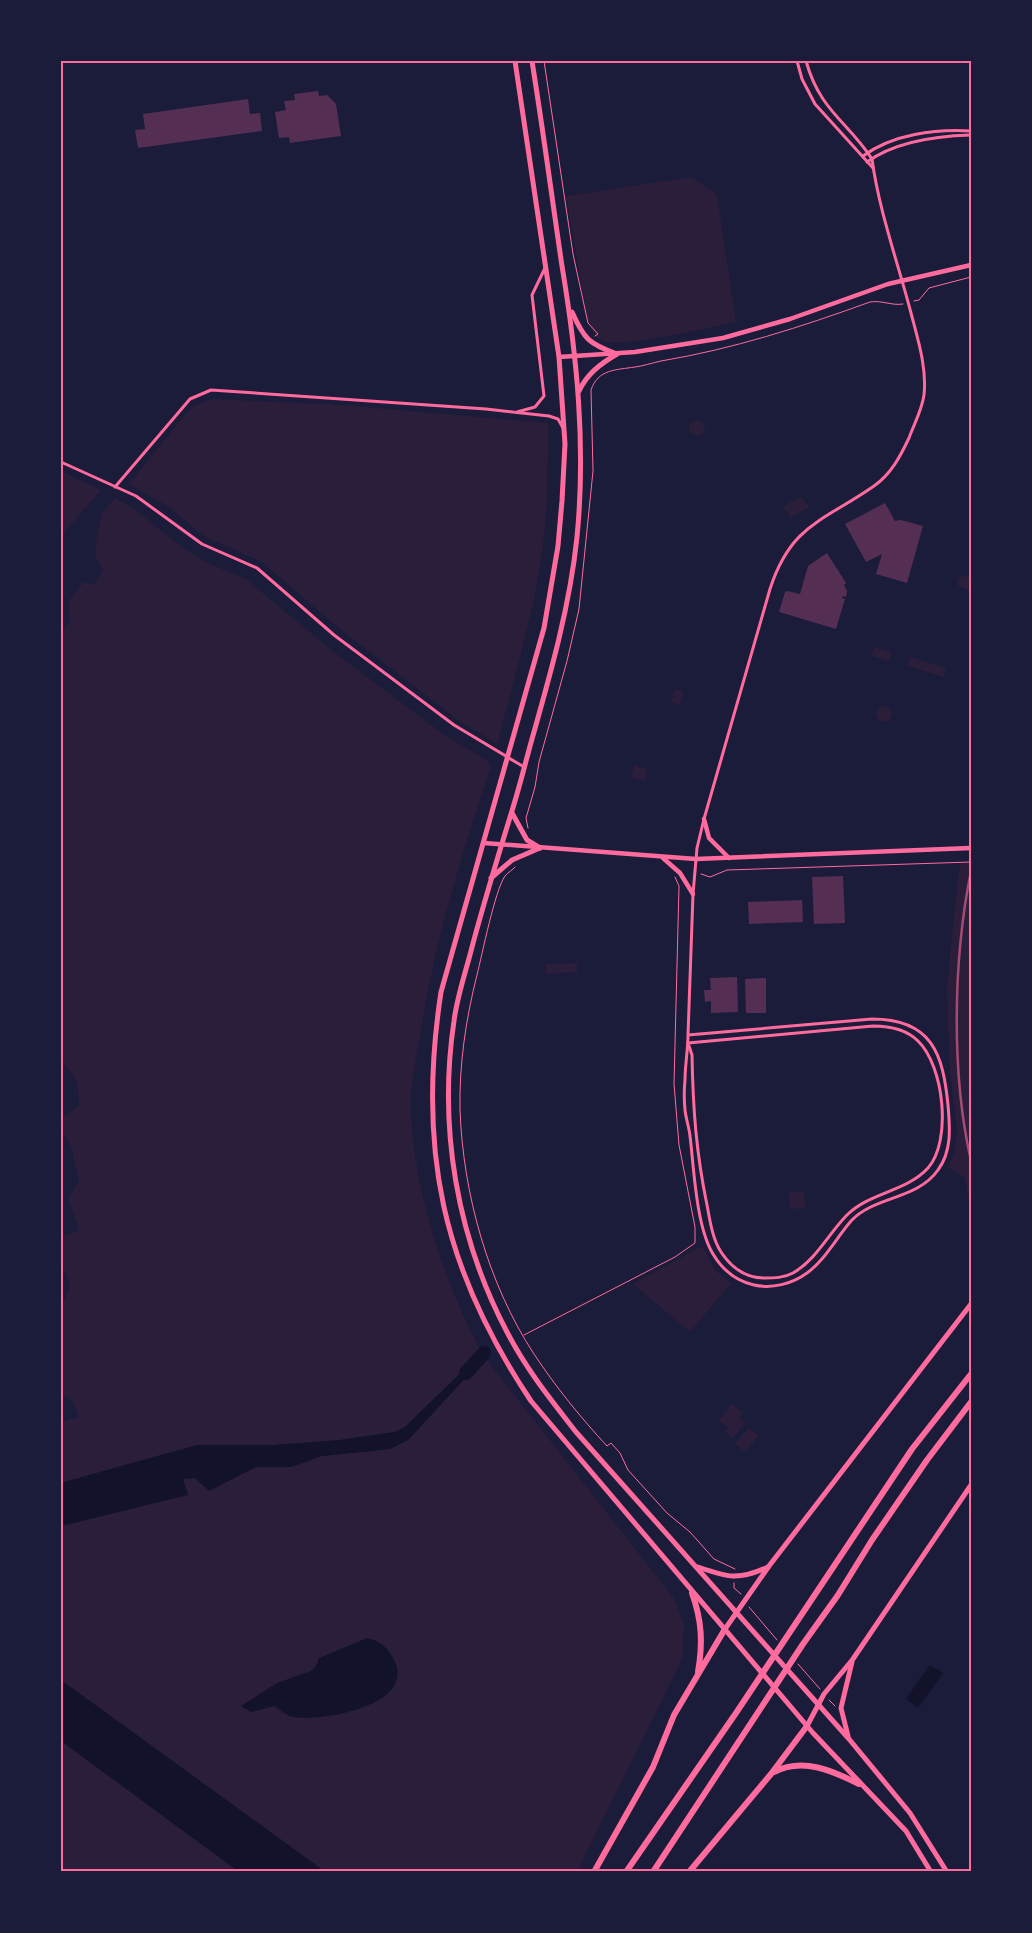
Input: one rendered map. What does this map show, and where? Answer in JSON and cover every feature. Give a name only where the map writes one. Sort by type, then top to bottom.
[{"type":"highway","points":[[626,1872],[736,1713],[912,1449],[971,1374]]},
{"type":"highway","points":[[653,1872],[878,1532],[927,1460],[971,1402]]},
{"type":"highway","points":[[692,1593],[700,1616],[702,1643],[697,1676]]},
{"type":"highway","points":[[594,1872],[653,1766],[674,1715],[725,1629]]},
{"type":"highway","points":[[689,1872],[771,1774],[807,1726]]},
{"type":"highway","points":[[771,1774],[782,1768],[811,1766],[838,1774],[859,1784]]},
{"type":"main road","points":[[515,61],[559,357],[564,432],[558,546],[551,594],[535,661],[441,992],[434,1044],[432,1122],[437,1179],[444,1213],[458,1263],[471,1297],[504,1361],[531,1401],[796,1714],[859,1784],[906,1831],[932,1872]]},
{"type":"main road","points":[[532,61],[576,356],[580,476],[574,562],[568,600],[548,682],[512,813],[491,879],[454,1021],[449,1081],[450,1136],[455,1184],[481,1276],[508,1334],[538,1384],[576,1432],[737,1611],[849,1740],[910,1814],[947,1872]]},
{"type":"main road","points":[[570,307],[583,335],[595,345],[617,354]]},
{"type":"main road","points":[[578,394],[584,380],[602,362],[617,354]]},
{"type":"main road","points":[[512,813],[527,840],[540,848]]},
{"type":"main road","points":[[491,879],[512,860],[540,848]]},
{"type":"main road","points":[[725,1629],[769,1566],[971,1304]]},
{"type":"main road","points":[[807,1726],[824,1694],[853,1659],[971,1485]]},
{"type":"main road","points":[[697,1567],[734,1578],[745,1577],[769,1566]]},
{"type":"main road","points":[[849,1740],[842,1722],[841,1708],[853,1659]]},
{"type":"street","points":[[797,61],[802,79],[815,104],[873,168]]},
{"type":"street","points":[[688,1035],[872,1019],[896,1020],[907,1024],[925,1035],[933,1045],[942,1065],[950,1138],[947,1155],[938,1171],[924,1184],[857,1216],[807,1273],[791,1282],[772,1286],[742,1282],[728,1271],[713,1254],[704,1233],[685,1110],[685,1055],[688,1043],[688,1035],[693,894],[696,859],[704,819],[770,589],[780,561],[792,543],[808,527],[872,487],[887,475],[902,455],[920,412],[924,394],[925,374],[872,159],[821,98],[806,61]]},
{"type":"street","points":[[863,156],[868,152],[919,134],[932,131],[971,131]]},
{"type":"street","points":[[867,162],[889,150],[929,138],[971,135]]},
{"type":"street","points":[[559,357],[617,354],[724,338],[902,281],[971,265]]},
{"type":"street","points":[[514,413],[536,407],[544,396],[532,295],[545,268]]},
{"type":"street","points":[[115,486],[190,399],[211,390],[486,409],[553,417],[561,423],[564,432]]},
{"type":"street","points":[[61,462],[115,486],[149,504],[202,544],[257,568],[334,635],[454,725],[524,767]]},
{"type":"street","points":[[704,819],[709,838],[729,858]]},
{"type":"street","points":[[484,843],[696,859],[971,848]]},
{"type":"street","points":[[663,858],[680,873],[693,894]]},
{"type":"street","points":[[872,1026],[904,1032],[919,1042],[935,1066],[942,1121],[942,1137],[939,1151],[919,1177],[901,1188],[858,1206],[811,1258],[795,1272],[776,1278],[746,1275],[729,1263],[720,1250],[713,1231],[696,1146],[692,1055],[688,1043],[872,1026]]},
{"type":"path","points":[[544,61],[573,254],[588,323],[598,334]]},
{"type":"path","points":[[919,300],[929,288],[971,277]]},
{"type":"path","points":[[529,828],[526,818],[535,787],[539,762],[568,661],[579,609],[593,471],[591,390],[595,380],[612,370],[636,367],[749,343],[870,302],[884,301],[895,305]]},
{"type":"path","points":[[707,876],[710,878],[727,870],[971,862]]},
{"type":"path","points":[[516,868],[504,877],[502,883],[466,1023],[460,1108],[462,1143],[477,1218],[497,1280],[524,1336],[549,1375],[603,1442],[607,1446],[611,1443],[616,1448],[634,1477],[714,1559],[735,1568],[734,1588],[750,1603],[747,1606],[750,1609]]},
{"type":"path","points":[[524,1336],[675,1257],[695,1243],[696,1235],[680,1145],[675,1103],[679,886],[674,878]]},
{"type":"path","points":[[816,1684],[835,1706],[841,1708]]},
{"type":"shaded area","points":[[692,177],[717,195],[736,322],[630,342],[601,340],[590,328],[588,321],[566,196]]},
{"type":"shaded area","points":[[212,399],[342,405],[548,423],[547,504],[538,576],[534,600],[497,744],[458,720],[340,629],[262,562],[205,537],[169,507],[129,484],[187,412],[195,405]]},
{"type":"shaded area","points":[[697,420],[703,422],[705,428],[703,434],[697,436],[691,434],[689,428],[691,422]]},
{"type":"shaded area","points":[[61,471],[101,490],[61,536]]},
{"type":"shaded area","points":[[801,497],[809,507],[791,518],[783,506]]},
{"type":"shaded area","points":[[115,498],[134,509],[186,550],[206,562],[246,579],[334,652],[446,736],[487,760],[491,766],[459,866],[441,933],[426,1001],[413,1075],[411,1115],[419,1177],[434,1239],[444,1269],[483,1355],[673,1597],[684,1623],[683,1657],[577,1872],[61,1872],[61,1526],[188,1494],[183,1479],[195,1478],[209,1490],[256,1467],[290,1467],[322,1456],[390,1449],[408,1440],[481,1361],[477,1357],[405,1427],[395,1432],[340,1440],[274,1445],[197,1445],[61,1483],[61,1422],[79,1417],[73,1402],[61,1393],[61,1305],[69,1285],[61,1262],[61,1237],[79,1230],[68,1199],[79,1181],[71,1146],[62,1130],[61,1119],[79,1105],[76,1081],[61,1061],[61,632],[71,621],[68,604],[73,595],[84,582],[94,585],[103,569],[95,556],[97,535],[102,513]]},
{"type":"shaded area","points":[[961,576],[971,577],[971,590],[959,587],[957,580]]},
{"type":"shaded area","points":[[874,647],[892,652],[889,661],[871,656]]},
{"type":"shaded area","points":[[910,657],[946,668],[944,677],[907,666]]},
{"type":"shaded area","points":[[675,689],[684,692],[680,705],[671,702]]},
{"type":"shaded area","points":[[884,706],[892,714],[884,722],[876,714]]},
{"type":"shaded area","points":[[634,765],[648,769],[644,781],[631,777]]},
{"type":"shaded area","points":[[971,862],[971,1207],[964,1177],[948,1167],[955,1151],[957,1130],[949,1062],[947,986],[958,876],[961,863]]},
{"type":"shaded area","points":[[577,963],[577,972],[546,974],[546,964]]},
{"type":"shaded area","points":[[804,1191],[805,1208],[790,1209],[789,1192]]},
{"type":"shaded area","points":[[702,1246],[715,1270],[731,1283],[690,1332],[633,1284]]},
{"type":"shaded area","points":[[477,1357],[481,1361],[408,1440],[390,1449],[322,1456],[291,1467],[256,1467],[209,1491],[195,1478],[183,1479],[188,1495],[61,1526],[61,1483],[197,1445],[274,1445],[340,1440],[395,1432],[405,1427]]},
{"type":"shaded area","points":[[732,1404],[743,1413],[739,1418],[745,1424],[733,1438],[725,1431],[728,1428],[718,1420]]},
{"type":"shaded area","points":[[749,1428],[759,1436],[745,1452],[735,1443]]},
{"type":"shaded area","points":[[367,1638],[383,1645],[393,1658],[398,1674],[393,1688],[381,1699],[345,1713],[307,1718],[293,1717],[274,1706],[251,1712],[241,1706],[277,1683],[311,1671],[316,1666],[319,1658]]},
{"type":"shaded area","points":[[930,1665],[943,1673],[918,1708],[906,1699]]},
{"type":"shaded area","points":[[61,1680],[324,1872],[239,1872],[61,1741]]},
{"type":"building","points":[[318,91],[319,96],[327,95],[336,104],[341,136],[290,143],[289,137],[279,138],[275,112],[286,110],[284,101],[295,100],[294,94]]},
{"type":"building","points":[[248,99],[250,114],[260,113],[262,131],[138,148],[135,130],[145,129],[143,114]]},
{"type":"building","points":[[885,503],[895,521],[901,520],[923,526],[907,583],[876,574],[882,554],[866,562],[845,524]]},
{"type":"building","points":[[827,553],[846,583],[844,585],[847,591],[846,597],[843,596],[842,598],[845,599],[836,629],[779,612],[785,592],[800,594],[808,566]]},
{"type":"building","points":[[843,876],[845,923],[814,924],[812,877]]},
{"type":"building","points":[[802,900],[803,922],[749,924],[748,902]]},
{"type":"building","points":[[737,977],[738,1012],[711,1013],[711,1001],[705,1002],[704,990],[711,990],[710,978]]},
{"type":"building","points":[[766,978],[766,1013],[746,1013],[745,979]]},
{"type":"waterway","points":[[466,1373],[484,1353]]},
{"type":"railway","points":[[971,871],[961,941],[957,1016],[957,1054],[960,1091],[971,1161]]}]
